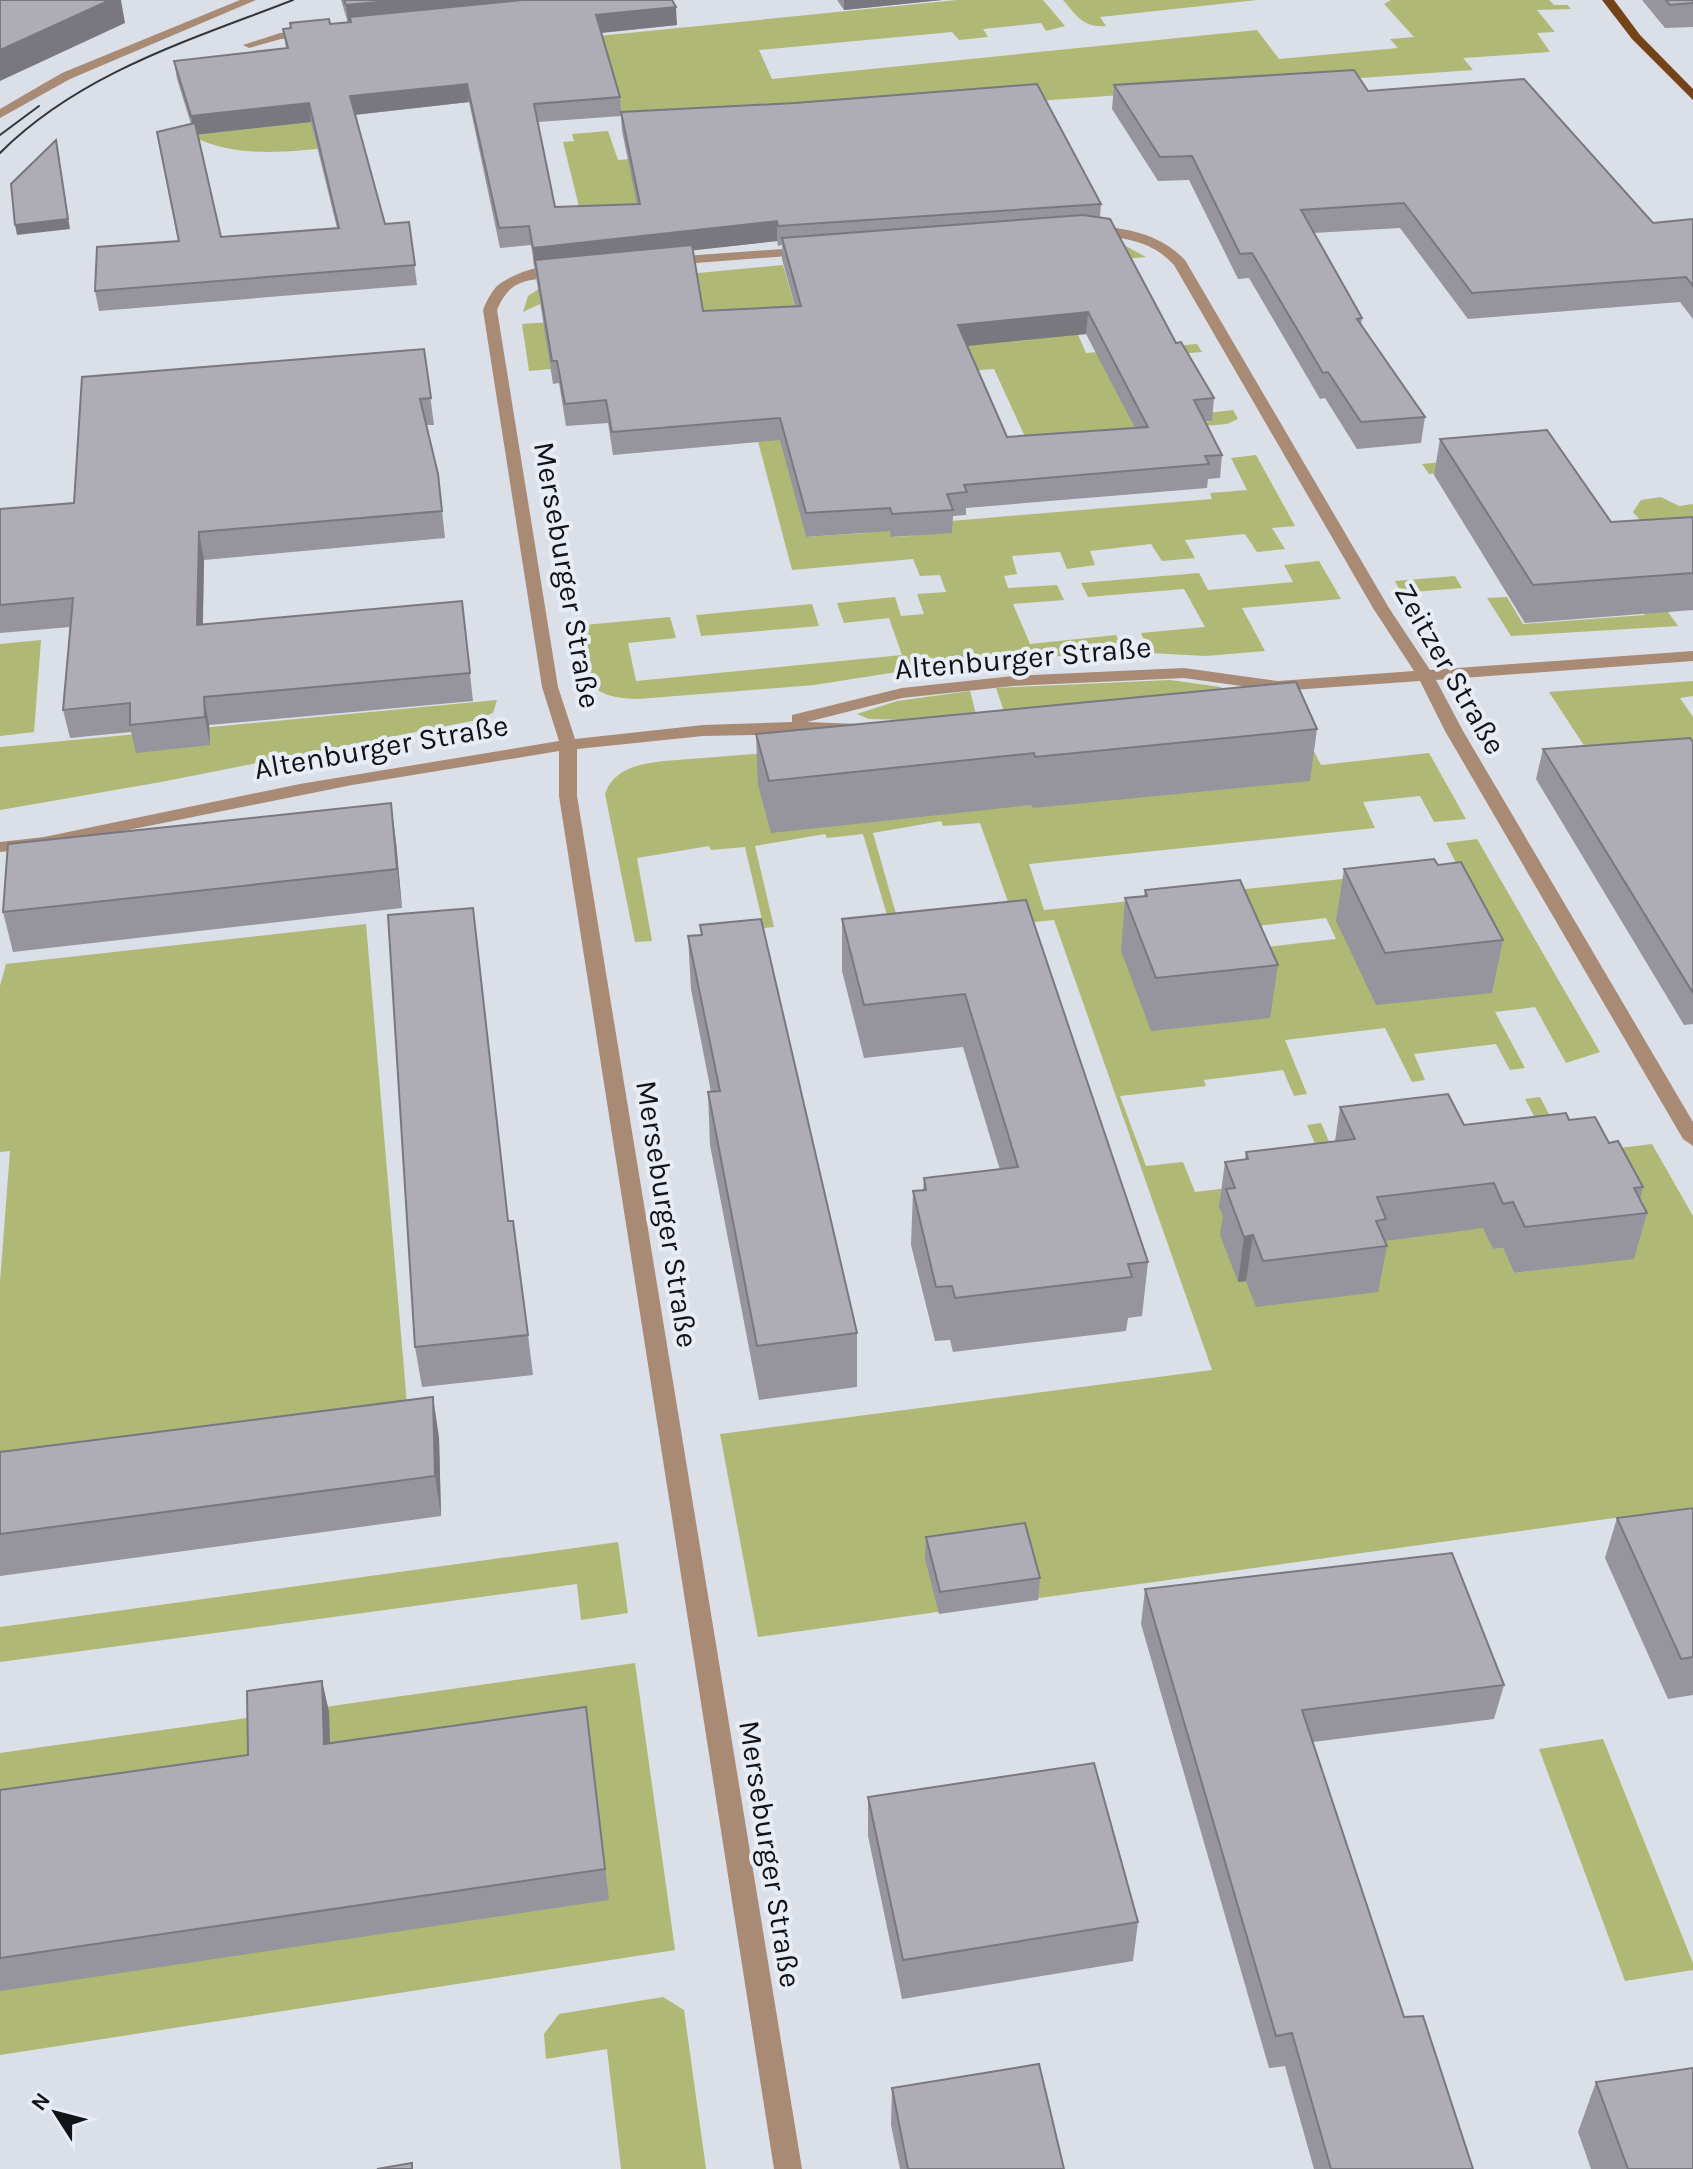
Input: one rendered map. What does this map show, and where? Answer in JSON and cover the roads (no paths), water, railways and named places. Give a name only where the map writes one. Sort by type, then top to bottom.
[{"type":"main road","points":[[1608,0],[1636,37],[1693,96]]},
{"type":"street","points":[[0,114],[66,76],[250,0]]},
{"type":"street","points":[[249,45],[280,36],[327,31]]},
{"type":"street","name":"Zeitzer Straße","points":[[1082,229],[1107,230],[1147,239],[1173,253],[1180,263],[1381,608],[1427,678],[1454,731],[1693,1139]]},
{"type":"street","points":[[652,263],[826,249]]},
{"type":"street","name":"Merseburger Straße","points":[[573,269],[514,280],[498,294],[490,310],[550,687],[568,744],[568,796],[788,2169]]},
{"type":"street","name":"Altenburger Straße","points":[[775,725],[902,693],[1013,681],[1184,673],[1278,686],[1427,678],[1693,656]]},
{"type":"street","name":"Altenburger Straße","points":[[1242,697],[1278,686]]},
{"type":"street","name":"Altenburger Straße","points":[[0,847],[44,842],[316,785],[568,744],[775,725],[878,729]]},
{"type":"tram line","points":[[0,153],[31,125],[101,80],[176,45],[293,0]]},
{"type":"tram line","points":[[0,135],[39,106]]}]
